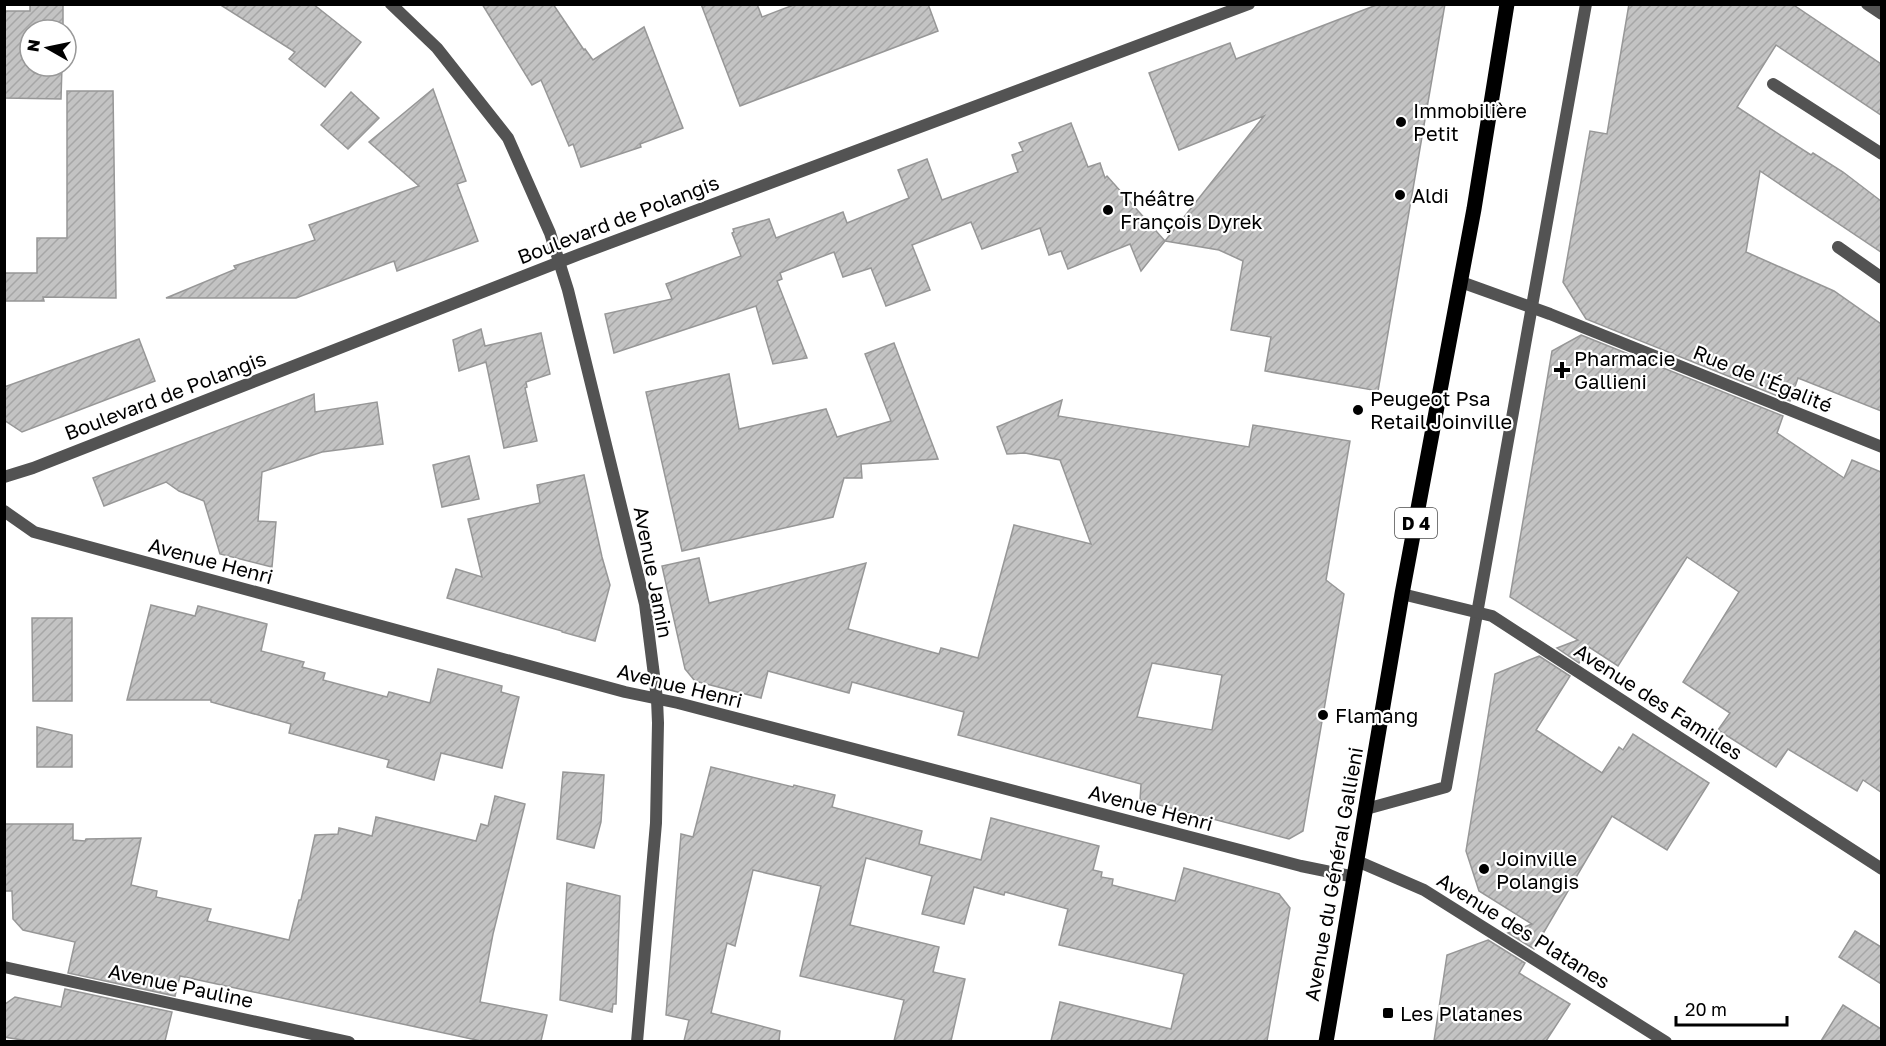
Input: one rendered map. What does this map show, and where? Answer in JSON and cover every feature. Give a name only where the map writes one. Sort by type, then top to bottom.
[{"type":"main road","name":"Avenue du Général Gallieni","points":[[1326,1041],[1402,594],[1461,282],[1507,4]]},
{"type":"street","name":"Avenue Jamin","points":[[391,4],[437,48],[508,138],[550,233],[568,290],[645,604],[658,723],[656,823],[637,1041]]},
{"type":"street","name":"Boulevard de Polangis","points":[[4,477],[33,468],[559,261],[1249,4]]},
{"type":"street","points":[[1366,809],[1446,787],[1586,4]]},
{"type":"street","points":[[1867,4],[1881,14]]},
{"type":"street","points":[[1773,84],[1881,154]]},
{"type":"street","points":[[1838,247],[1881,278]]},
{"type":"street","name":"Rue de l'Égalité","points":[[1461,282],[1533,307],[1881,447]]},
{"type":"street","name":"Avenue Henri","points":[[4,511],[34,532],[625,692],[1301,866],[1354,877]]},
{"type":"street","name":"Avenue des Familles","points":[[1402,594],[1492,616],[1881,869]]},
{"type":"street","name":"Avenue des Platanes","points":[[1357,861],[1425,890],[1666,1041]]},
{"type":"street","name":"Avenue Pauline","points":[[4,967],[349,1041]]},
{"type":"building","points":[[30,4],[63,4],[63,18],[18,18],[18,78],[62,78],[61,99],[4,98],[4,11],[30,11]]},
{"type":"building","points":[[219,4],[313,4],[361,42],[325,87],[289,59],[295,52]]},
{"type":"building","points":[[482,4],[553,4],[593,60],[644,27],[683,128],[640,144],[641,147],[581,167],[573,144],[569,146],[541,80],[532,85]]},
{"type":"building","points":[[701,4],[757,4],[762,17],[796,4],[928,4],[938,31],[740,106]]},
{"type":"building","points":[[1379,4],[1445,4],[1378,391],[1265,371],[1271,337],[1231,330],[1243,261],[1219,250],[1165,241],[1264,116],[1179,150],[1149,73],[1230,43],[1236,59]]},
{"type":"building","points":[[1629,4],[1792,4],[1881,64],[1881,115],[1776,45],[1737,107],[1811,155],[1813,153],[1843,172],[1881,201],[1881,252],[1760,171],[1746,252],[1834,291],[1881,324],[1881,411],[1798,378],[1790,401],[1586,319],[1563,282],[1590,131],[1607,134]]},
{"type":"building","points":[[433,89],[466,181],[457,184],[478,241],[397,271],[394,261],[296,298],[166,298],[236,269],[234,266],[315,240],[309,225],[419,186],[369,142]]},
{"type":"building","points":[[67,91],[113,91],[116,298],[43,297],[44,301],[4,301],[4,273],[37,273],[37,238],[67,238]]},
{"type":"building","points":[[351,92],[379,118],[348,149],[321,125]]},
{"type":"building","points":[[1071,123],[1088,167],[1100,163],[1105,178],[1107,176],[1165,241],[1141,271],[1130,244],[1068,269],[1061,251],[1049,255],[1040,228],[982,249],[971,222],[912,245],[930,290],[886,306],[871,268],[843,277],[834,252],[780,273],[782,279],[777,281],[807,358],[773,364],[756,306],[614,353],[605,314],[672,299],[666,284],[741,256],[732,233],[733,229],[769,219],[776,238],[843,212],[847,223],[909,198],[898,170],[927,159],[942,200],[1018,172],[1012,155],[1023,151],[1019,143]]},
{"type":"building","points":[[481,329],[485,346],[541,333],[550,374],[526,382],[527,387],[525,388],[537,441],[504,448],[486,362],[459,371],[453,340]]},
{"type":"building","points":[[1581,335],[1783,416],[1777,433],[1844,478],[1852,460],[1881,472],[1881,792],[1863,780],[1857,791],[1788,749],[1776,767],[1718,730],[1730,713],[1683,682],[1739,592],[1687,557],[1618,666],[1589,647],[1579,663],[1557,648],[1578,640],[1510,597],[1552,351]]},
{"type":"building","points":[[139,339],[155,381],[22,432],[4,420],[4,387]]},
{"type":"building","points":[[894,343],[938,459],[861,464],[862,478],[844,478],[833,517],[682,551],[646,392],[729,374],[739,429],[826,409],[837,437],[891,421],[865,354]]},
{"type":"building","points":[[314,394],[315,412],[377,402],[383,444],[322,452],[262,472],[258,521],[276,522],[272,567],[220,554],[204,501],[179,491],[166,482],[104,506],[93,478]]},
{"type":"building","points":[[1062,400],[1058,416],[1249,447],[1253,425],[1350,441],[1326,580],[1344,594],[1303,831],[1289,839],[1140,800],[1141,784],[958,735],[964,712],[852,682],[849,693],[768,671],[761,698],[695,681],[685,669],[662,566],[699,558],[709,603],[866,563],[848,629],[939,654],[941,648],[978,658],[1014,525],[1091,544],[1060,460],[1025,453],[1007,454],[997,427]],"holes":[[[1152,663],[1222,675],[1212,730],[1137,717]]]},
{"type":"building","points":[[469,456],[479,499],[442,507],[433,465]]},
{"type":"building","points":[[584,475],[610,585],[595,641],[447,598],[456,569],[482,577],[468,519],[540,503],[537,485]]},
{"type":"building","points":[[151,605],[195,616],[198,606],[267,624],[261,651],[304,662],[302,667],[325,673],[323,680],[387,697],[389,692],[430,703],[438,669],[502,686],[501,692],[519,697],[502,768],[441,753],[434,780],[387,767],[389,760],[289,733],[291,724],[211,702],[211,700],[127,700]]},
{"type":"building","points":[[32,618],[72,618],[72,701],[33,701]]},
{"type":"building","points":[[1539,656],[1570,676],[1536,730],[1602,773],[1619,747],[1623,750],[1633,734],[1709,783],[1667,850],[1612,816],[1534,949],[1508,933],[1532,924],[1479,891],[1466,851],[1495,674]]},
{"type":"building","points":[[37,727],[72,735],[72,767],[37,767]]},
{"type":"building","points":[[711,767],[835,795],[832,807],[922,831],[919,844],[981,860],[991,818],[1099,846],[1093,870],[1102,872],[1101,877],[1113,879],[1112,885],[1175,901],[1184,868],[1279,894],[1290,908],[1267,1041],[1051,1041],[1060,1002],[1171,1029],[1184,974],[1059,945],[1068,909],[1005,892],[1004,895],[974,887],[964,924],[922,914],[932,876],[866,858],[850,925],[939,947],[933,972],[965,979],[951,1041],[894,1041],[904,1000],[800,976],[821,886],[753,870],[735,946],[727,943],[711,1013],[780,1031],[779,1041],[684,1041],[689,1020],[666,1015],[681,834],[693,837]]},
{"type":"building","points":[[563,772],[604,775],[601,822],[594,848],[557,839]]},
{"type":"building","points":[[495,796],[525,804],[493,934],[480,1002],[547,1015],[541,1041],[481,1041],[180,976],[175,996],[68,973],[75,942],[23,930],[13,919],[12,891],[4,891],[4,824],[73,824],[73,840],[141,838],[131,885],[157,891],[156,897],[211,909],[207,921],[289,940],[299,900],[301,900],[315,835],[338,834],[339,828],[372,836],[376,817],[476,841],[481,824],[488,826]]},
{"type":"building","points":[[567,883],[620,896],[616,1004],[613,1004],[612,1012],[560,1000]]},
{"type":"building","points":[[1855,931],[1881,947],[1881,984],[1839,957]]},
{"type":"building","points":[[1488,940],[1525,963],[1519,973],[1570,1004],[1546,1041],[1434,1041],[1447,955]]},
{"type":"building","points":[[65,989],[172,1012],[165,1041],[28,1041],[4,1037],[4,1005],[15,997],[61,1007]]},
{"type":"building","points":[[1843,1005],[1881,1029],[1881,1041],[1821,1041]]},
{"type":"place","name":"Immobilière Petit","points":[[1401,122]]},
{"type":"place","name":"Aldi","points":[[1400,195]]},
{"type":"place","name":"Théâtre François Dyrek","points":[[1108,210]]},
{"type":"place","name":"Pharmacie Gallieni","points":[[1562,370]]},
{"type":"place","name":"Peugeot Psa Retail Joinville","points":[[1358,410]]},
{"type":"place","name":"Flamang","points":[[1323,715]]},
{"type":"place","name":"Joinville Polangis","points":[[1484,869]]},
{"type":"place","name":"Les Platanes","points":[[1388,1013]]}]
